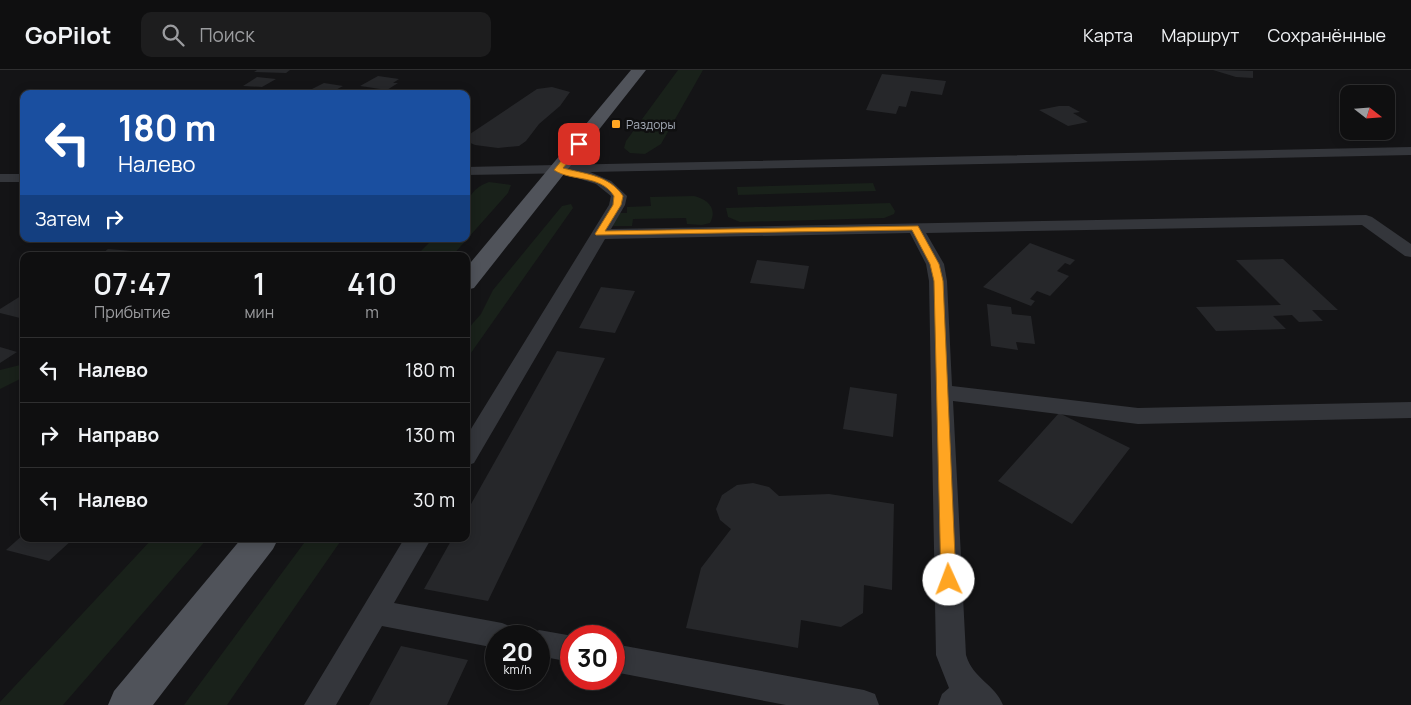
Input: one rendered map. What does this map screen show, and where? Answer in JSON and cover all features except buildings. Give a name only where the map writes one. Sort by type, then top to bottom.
[{"type":"main road","points":[[470,278],[639,70]]},
{"type":"main road","points":[[128,705],[259,542]]},
{"type":"street","points":[[470,171],[958,159],[1411,151]]},
{"type":"street","points":[[470,450],[617,205],[618,196],[613,187],[599,179],[558,170]]},
{"type":"street","points":[[0,178],[20,178]]},
{"type":"street","points":[[599,234],[1366,220],[1411,252]]},
{"type":"street","points":[[915,227],[935,264],[938,281],[951,655],[956,675],[970,700]]},
{"type":"street","points":[[942,392],[1138,416],[1411,410]]},
{"type":"street","points":[[319,705],[416,542]]},
{"type":"street","points":[[374,612],[485,633]]},
{"type":"street","points":[[625,660],[864,705]]},
{"type":"shaded area","points":[[678,70],[703,70],[661,144],[645,154],[630,153],[624,148],[626,141]]},
{"type":"shaded area","points":[[489,182],[511,185],[508,193],[470,236],[470,197],[480,186]]},
{"type":"shaded area","points":[[873,183],[876,191],[738,195],[737,187]]},
{"type":"shaded area","points":[[694,196],[703,199],[710,205],[713,213],[710,223],[702,225],[687,224],[686,218],[633,219],[632,226],[611,226],[617,213],[627,213],[627,207],[651,206],[650,197]]},
{"type":"shaded area","points":[[890,203],[895,211],[894,214],[884,218],[740,222],[728,217],[726,208]]},
{"type":"shaded area","points":[[571,204],[573,208],[470,354],[470,326],[481,314],[493,290],[562,206]]},
{"type":"shaded area","points":[[430,242],[464,242],[456,252],[420,252]]},
{"type":"shaded area","points":[[20,365],[20,379],[0,389],[0,370]]},
{"type":"shaded area","points":[[149,542],[204,542],[63,705],[0,705],[0,702]]},
{"type":"shaded area","points":[[305,542],[340,542],[227,705],[184,705]]},
{"type":"place","name":"Раздоры","points":[[616,124]]},
{"type":"route","points":[[579,144],[558,170],[599,179],[613,187],[618,196],[617,205],[599,234],[915,227],[935,264],[938,281],[949,580]]}]
